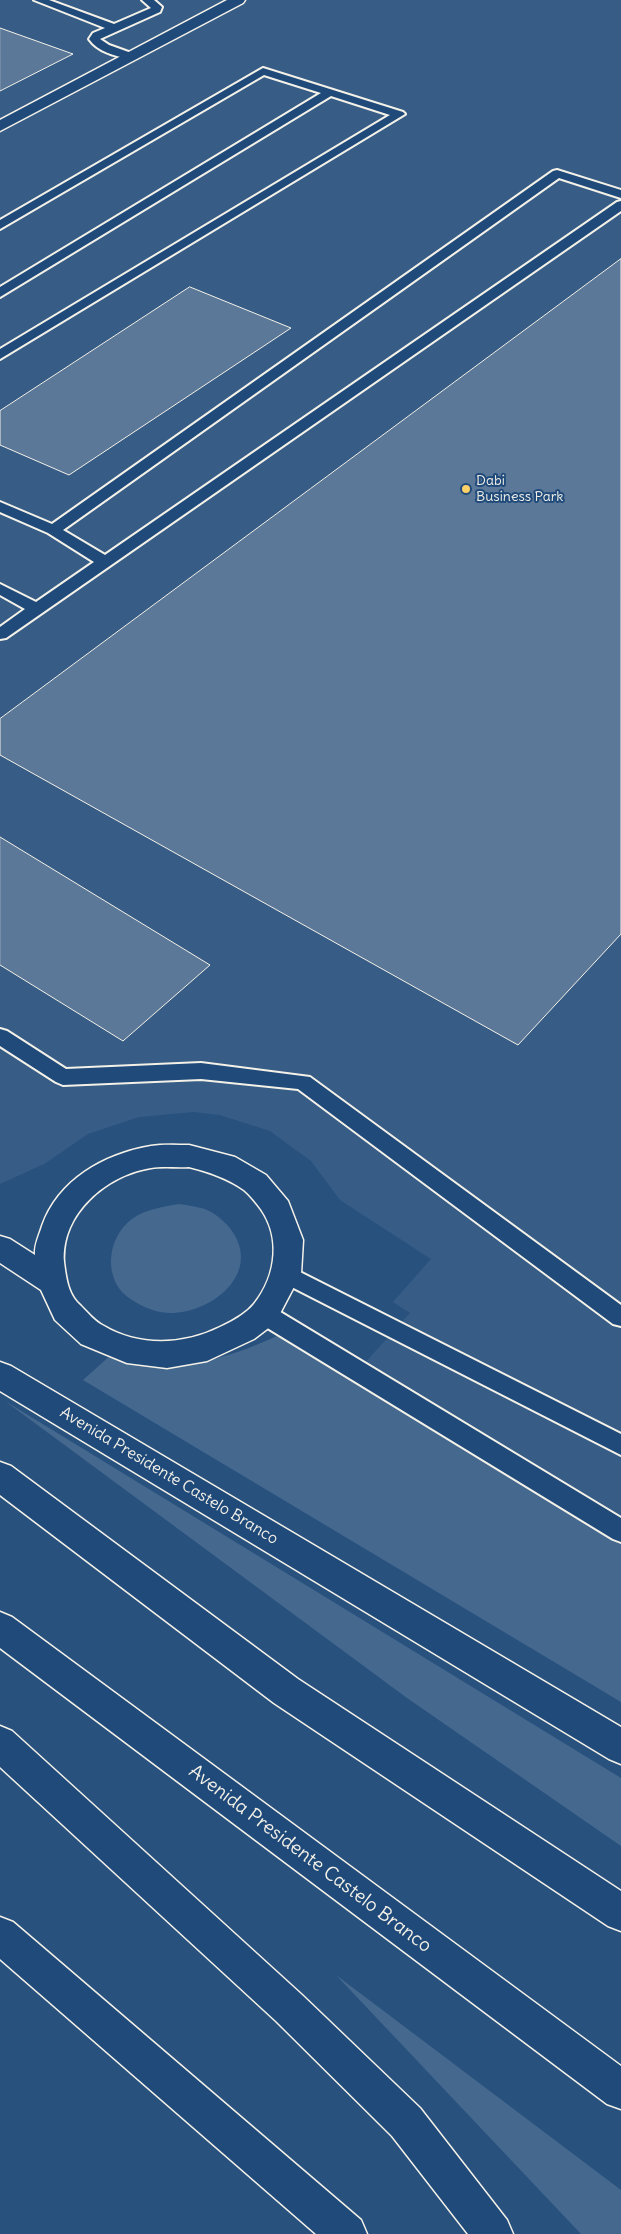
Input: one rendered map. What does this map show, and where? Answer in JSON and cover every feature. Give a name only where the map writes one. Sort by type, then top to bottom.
[{"type":"main road","points":[[0,126],[238,0]]},
{"type":"main road","points":[[189,1156],[225,1165],[256,1183],[278,1209],[289,1240],[286,1274],[264,1314],[243,1330],[207,1348],[167,1355],[128,1350],[92,1335],[66,1310],[50,1281],[49,1248],[60,1216],[82,1188],[114,1168],[151,1157],[189,1156]]},
{"type":"main road","points":[[0,1248],[50,1281]]},
{"type":"main road","name":"Avenida Presidente Castelo Branco","points":[[0,1375],[621,1747]]},
{"type":"main road","points":[[0,1476],[286,1691],[621,1913]]},
{"type":"main road","name":"Avenida Presidente Castelo Branco","points":[[0,1628],[621,2090]]},
{"type":"main road","points":[[0,1743],[288,2008],[406,2122],[493,2234]]},
{"type":"main road","points":[[0,1935],[347,2234]]},
{"type":"lane","points":[[39,0],[116,28]]},
{"type":"lane","points":[[130,56],[96,43],[94,39],[97,35],[156,10],[157,7],[147,0]]},
{"type":"lane","points":[[0,225],[263,71],[399,114],[0,355]]},
{"type":"lane","points":[[0,293],[330,92]]},
{"type":"lane","points":[[53,530],[557,174],[619,191]]},
{"type":"lane","points":[[0,634],[621,205]]},
{"type":"lane","points":[[0,506],[53,530],[106,562]]},
{"type":"lane","points":[[0,589],[37,610]]},
{"type":"lane","points":[[0,1036],[63,1077],[201,1071],[303,1082],[621,1317]]},
{"type":"lane","points":[[286,1274],[621,1445]]},
{"type":"lane","points":[[264,1314],[621,1531]]},
{"type":"shaded area","points":[[0,0],[621,0],[621,1539],[354,1375],[410,1313],[393,1302],[431,1259],[340,1200],[311,1161],[270,1131],[220,1115],[193,1112],[139,1117],[88,1134],[44,1164],[0,1184]]},
{"type":"shaded area","points":[[179,1204],[205,1209],[220,1218],[229,1227],[238,1243],[241,1258],[238,1272],[231,1285],[220,1296],[190,1310],[163,1313],[142,1306],[122,1292],[112,1271],[111,1260],[117,1237],[123,1227],[132,1219],[160,1207]]},
{"type":"shaded area","points":[[277,1336],[354,1375],[621,1539],[621,1702],[83,1380],[112,1354],[158,1364],[190,1363],[219,1358]]},
{"type":"shaded area","points":[[5,1401],[621,1778],[621,1846],[407,1698]]},
{"type":"shaded area","points":[[336,1975],[621,2190],[621,2234],[581,2234]]},
{"type":"building","points":[[0,28],[73,54],[0,91]]},
{"type":"building","name":"Dabi Business Park","points":[[621,259],[621,934],[518,1045],[0,755],[0,719]]},
{"type":"building","points":[[190,287],[291,328],[69,475],[0,445],[0,411]]},
{"type":"building","points":[[0,837],[210,965],[123,1041],[0,965]]},
{"type":"place","name":"Dabi Business Park","points":[[466,489]]}]
